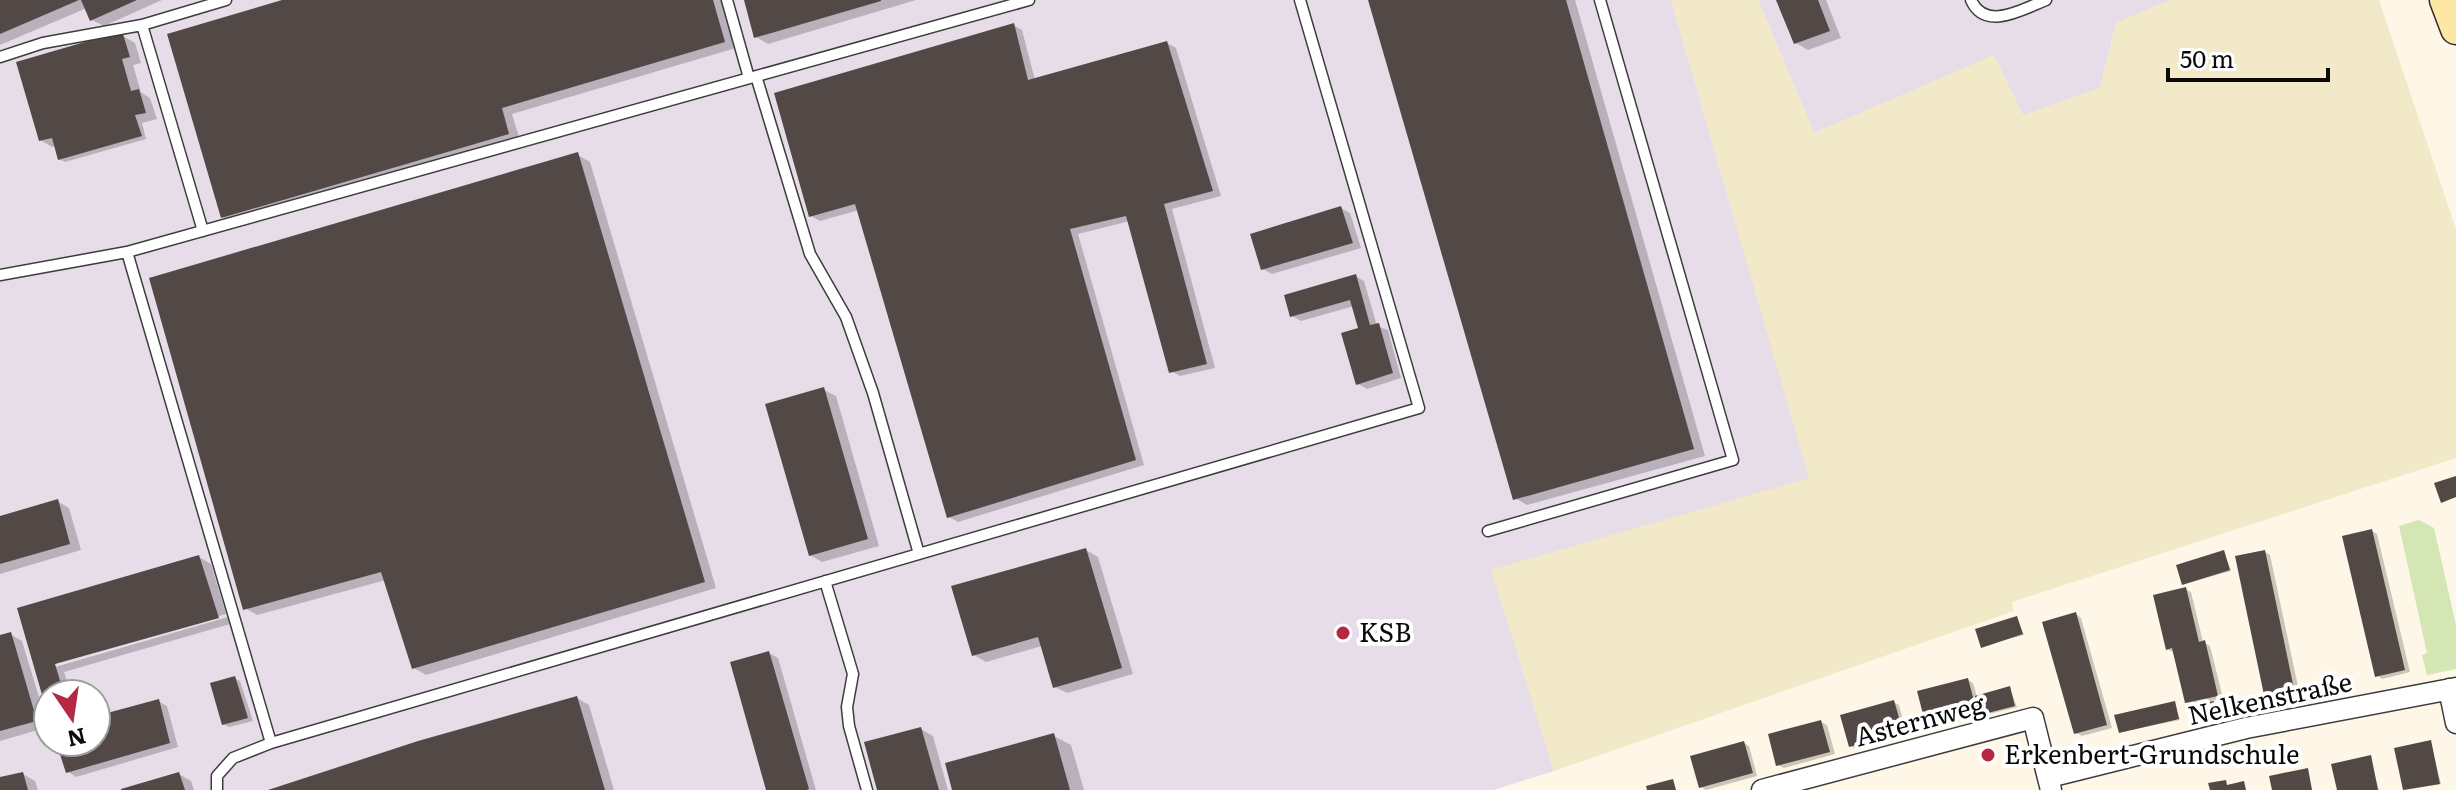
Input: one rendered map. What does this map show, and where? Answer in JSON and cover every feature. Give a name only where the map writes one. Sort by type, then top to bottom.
[{"type":"street","points":[[2445,0],[2456,29]]},
{"type":"street","points":[[2453,689],[2456,723]]},
{"type":"street","name":"Nelkenstraße","points":[[2050,783],[2246,728],[2453,689]]},
{"type":"street","name":"Asternweg","points":[[1762,790],[2033,718],[2050,783]]},
{"type":"lane","points":[[0,57],[43,43],[142,25],[226,0]]},
{"type":"lane","points":[[727,0],[810,254],[846,317],[865,370],[919,554]]},
{"type":"lane","points":[[1,271],[127,252],[1029,0]]},
{"type":"lane","points":[[217,790],[217,776],[233,758],[271,743],[1419,408],[1300,0]]},
{"type":"lane","points":[[1488,531],[1733,460],[1600,0]]},
{"type":"lane","points":[[1971,0],[1979,13],[1986,17],[2009,14],[2046,0]]},
{"type":"lane","points":[[142,25],[203,231]]},
{"type":"lane","points":[[127,252],[271,743]]},
{"type":"lane","points":[[825,581],[853,674],[847,707],[849,726],[867,790]]},
{"type":"shaded area","points":[[0,0],[1671,0],[1810,479],[1492,570],[1554,771],[1493,790],[0,790]]},
{"type":"shaded area","points":[[1671,0],[1758,0],[1814,133],[1994,55],[2023,115],[2100,88],[2116,23],[2171,0],[2379,0],[2456,229],[2456,458],[2012,602],[2014,611],[1554,771],[1491,570],[1809,478]]},
{"type":"shaded area","points":[[1758,0],[2171,0],[2116,23],[2100,88],[2023,116],[1994,56],[1814,133]]},
{"type":"green space","points":[[2419,520],[2434,528],[2456,625],[2456,669],[2427,675],[2422,655],[2427,653],[2399,526]]},
{"type":"building","points":[[0,0],[79,0],[0,34]]},
{"type":"building","points":[[81,0],[137,0],[90,21]]},
{"type":"building","points":[[282,0],[713,0],[725,42],[502,108],[509,134],[221,218],[167,34]]},
{"type":"building","points":[[744,0],[881,0],[881,1],[754,38]]},
{"type":"building","points":[[1368,0],[1566,0],[1694,449],[1513,500]]},
{"type":"building","points":[[1776,0],[1818,0],[1830,31],[1794,44]]},
{"type":"building","points":[[1014,23],[1028,80],[1167,41],[1213,191],[1164,204],[1207,364],[1169,373],[1126,216],[1070,229],[1136,460],[947,518],[855,204],[809,217],[774,93]]},
{"type":"building","points":[[123,34],[130,57],[122,59],[131,91],[139,89],[146,113],[135,115],[142,136],[58,160],[52,138],[39,141],[16,62]]},
{"type":"building","points":[[578,152],[705,582],[412,669],[381,572],[243,610],[149,278]]},
{"type":"building","points":[[1341,206],[1353,243],[1261,270],[1250,234]]},
{"type":"building","points":[[1356,274],[1370,325],[1379,323],[1393,373],[1356,385],[1341,333],[1358,328],[1350,300],[1290,317],[1284,295]]},
{"type":"building","points":[[824,387],[868,539],[809,556],[765,404]]},
{"type":"building","points":[[2456,476],[2456,497],[2441,503],[2434,483]]},
{"type":"building","points":[[58,499],[70,544],[0,564],[0,516]]},
{"type":"building","points":[[2372,529],[2405,670],[2375,677],[2342,536]]},
{"type":"building","points":[[1086,548],[1122,668],[1053,688],[1038,637],[972,656],[951,586]]},
{"type":"building","points":[[2224,550],[2230,570],[2182,585],[2176,565]]},
{"type":"building","points":[[2265,550],[2294,689],[2264,695],[2235,556]]},
{"type":"building","points":[[199,555],[219,618],[55,664],[59,678],[37,678],[17,608]]},
{"type":"building","points":[[2186,587],[2199,642],[2205,640],[2218,696],[2185,703],[2172,648],[2166,650],[2153,595]]},
{"type":"building","points":[[2076,612],[2107,725],[2074,734],[2042,622]]},
{"type":"building","points":[[2017,616],[2023,634],[1981,648],[1975,629]]},
{"type":"building","points":[[11,632],[32,704],[32,722],[0,731],[0,635]]},
{"type":"building","points":[[769,651],[807,790],[766,790],[730,662]]},
{"type":"building","points":[[235,676],[248,718],[222,725],[210,683]]},
{"type":"building","points":[[1968,678],[1977,713],[1926,726],[1917,691]]},
{"type":"building","points":[[2010,686],[2015,706],[1980,715],[1975,696]]},
{"type":"building","points":[[577,696],[605,790],[268,790],[418,741]]},
{"type":"building","points":[[159,699],[170,743],[66,773],[61,758],[112,758],[112,712]]},
{"type":"building","points":[[1894,700],[1903,732],[1849,747],[1840,715]]},
{"type":"building","points":[[2175,701],[2179,719],[2119,733],[2114,715]]},
{"type":"building","points":[[2214,701],[2217,711],[2197,714],[2195,705]]},
{"type":"building","points":[[1821,720],[1830,752],[1776,766],[1768,734]]},
{"type":"building","points":[[921,727],[939,790],[877,790],[864,742]]},
{"type":"building","points":[[1054,733],[1070,790],[952,790],[945,763]]},
{"type":"building","points":[[2431,740],[2440,784],[2403,790],[2394,748]]},
{"type":"building","points":[[1744,741],[1753,773],[1699,788],[1690,756]]},
{"type":"building","points":[[2371,755],[2378,790],[2337,790],[2331,764]]},
{"type":"building","points":[[2308,768],[2312,790],[2272,790],[2269,776]]},
{"type":"building","points":[[23,772],[28,790],[0,790],[0,777]]},
{"type":"building","points":[[179,772],[185,790],[121,790],[121,789]]},
{"type":"building","points":[[1673,779],[1676,790],[1647,790],[1646,786]]},
{"type":"building","points":[[2226,780],[2227,785],[2244,781],[2246,790],[2210,790],[2208,783]]},
{"type":"place","name":"KSB","points":[[1343,633]]},
{"type":"place","name":"Erkenbert-Grundschule","points":[[1988,755]]}]
